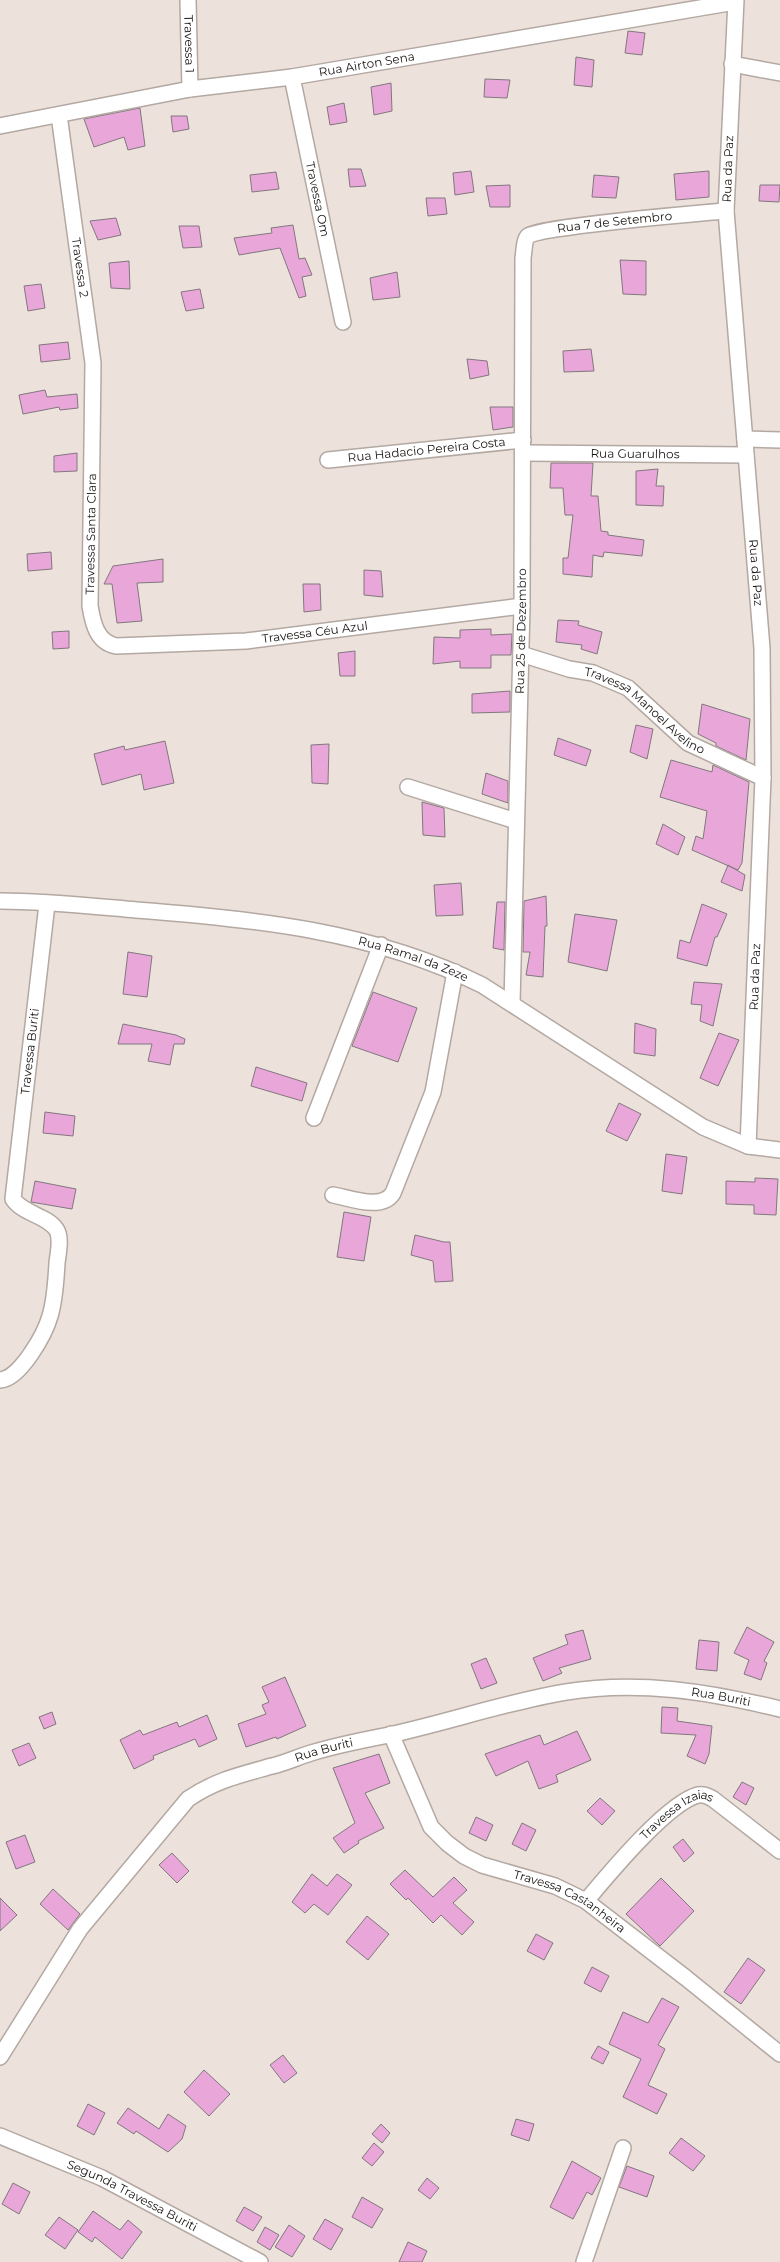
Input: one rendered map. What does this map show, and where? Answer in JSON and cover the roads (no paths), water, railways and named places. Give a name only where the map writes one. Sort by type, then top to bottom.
[{"type":"street","name":"Travessa 1","points":[[188,0],[190,89]]},
{"type":"street","name":"Rua Airton Sena","points":[[0,126],[190,89],[292,77],[735,1]]},
{"type":"street","name":"Rua da Paz","points":[[735,1],[726,211],[762,648],[763,778],[748,1146]]},
{"type":"street","points":[[732,64],[780,73]]},
{"type":"street","name":"Travessa Om","points":[[292,77],[343,322]]},
{"type":"street","name":"Travessa 2","points":[[59,114],[93,364],[94,420]]},
{"type":"street","name":"Rua 7 de Setembro","points":[[524,258],[527,238],[535,232],[564,227],[726,211]]},
{"type":"street","name":"Rua 25 de Dezembro","points":[[512,1003],[522,606],[524,258]]},
{"type":"street","name":"Travessa Santa Clara","points":[[94,420],[90,606],[93,625],[107,644]]},
{"type":"street","points":[[745,439],[780,440]]},
{"type":"street","name":"Rua Guarulhos","points":[[523,446],[746,455]]},
{"type":"street","name":"Rua Hadacio Pereira Costa","points":[[328,460],[523,446]]},
{"type":"street","name":"Travessa Céu Azul","points":[[107,644],[116,646],[246,642],[522,606]]},
{"type":"street","name":"Travessa Manoel Avelino","points":[[521,654],[569,669],[593,673],[628,688],[688,742],[763,778]]},
{"type":"street","points":[[408,787],[516,821]]},
{"type":"street","name":"Rua Ramal da Zeze","points":[[0,901],[203,915],[264,922],[381,945],[455,972],[512,1003],[703,1127],[748,1146],[780,1150]]},
{"type":"street","name":"Travessa Buriti","points":[[0,1380],[4,1380],[22,1367],[36,1345],[50,1316],[59,1246],[56,1229],[21,1208],[13,1199],[47,904]]},
{"type":"street","points":[[314,1118],[381,945]]},
{"type":"street","points":[[333,1195],[378,1203],[390,1198],[393,1193],[433,1092],[455,972]]},
{"type":"street","name":"Rua Buriti","points":[[0,2057],[80,1929],[188,1799],[208,1786],[235,1775],[273,1766],[326,1748],[391,1734],[518,1702],[568,1692],[611,1688],[676,1688],[739,1699],[780,1709]]},
{"type":"street","name":"Travessa Castanheira","points":[[391,1734],[426,1817],[437,1835],[464,1856],[482,1865],[555,1886],[586,1901],[780,2054]]},
{"type":"street","name":"Travessa Izaias","points":[[586,1901],[621,1859],[661,1820],[688,1800],[698,1796],[707,1795],[713,1799],[780,1851]]},
{"type":"street","name":"Segunda Travessa Buriti","points":[[0,2136],[102,2178],[260,2262]]},
{"type":"street","points":[[584,2262],[622,2148]]}]
